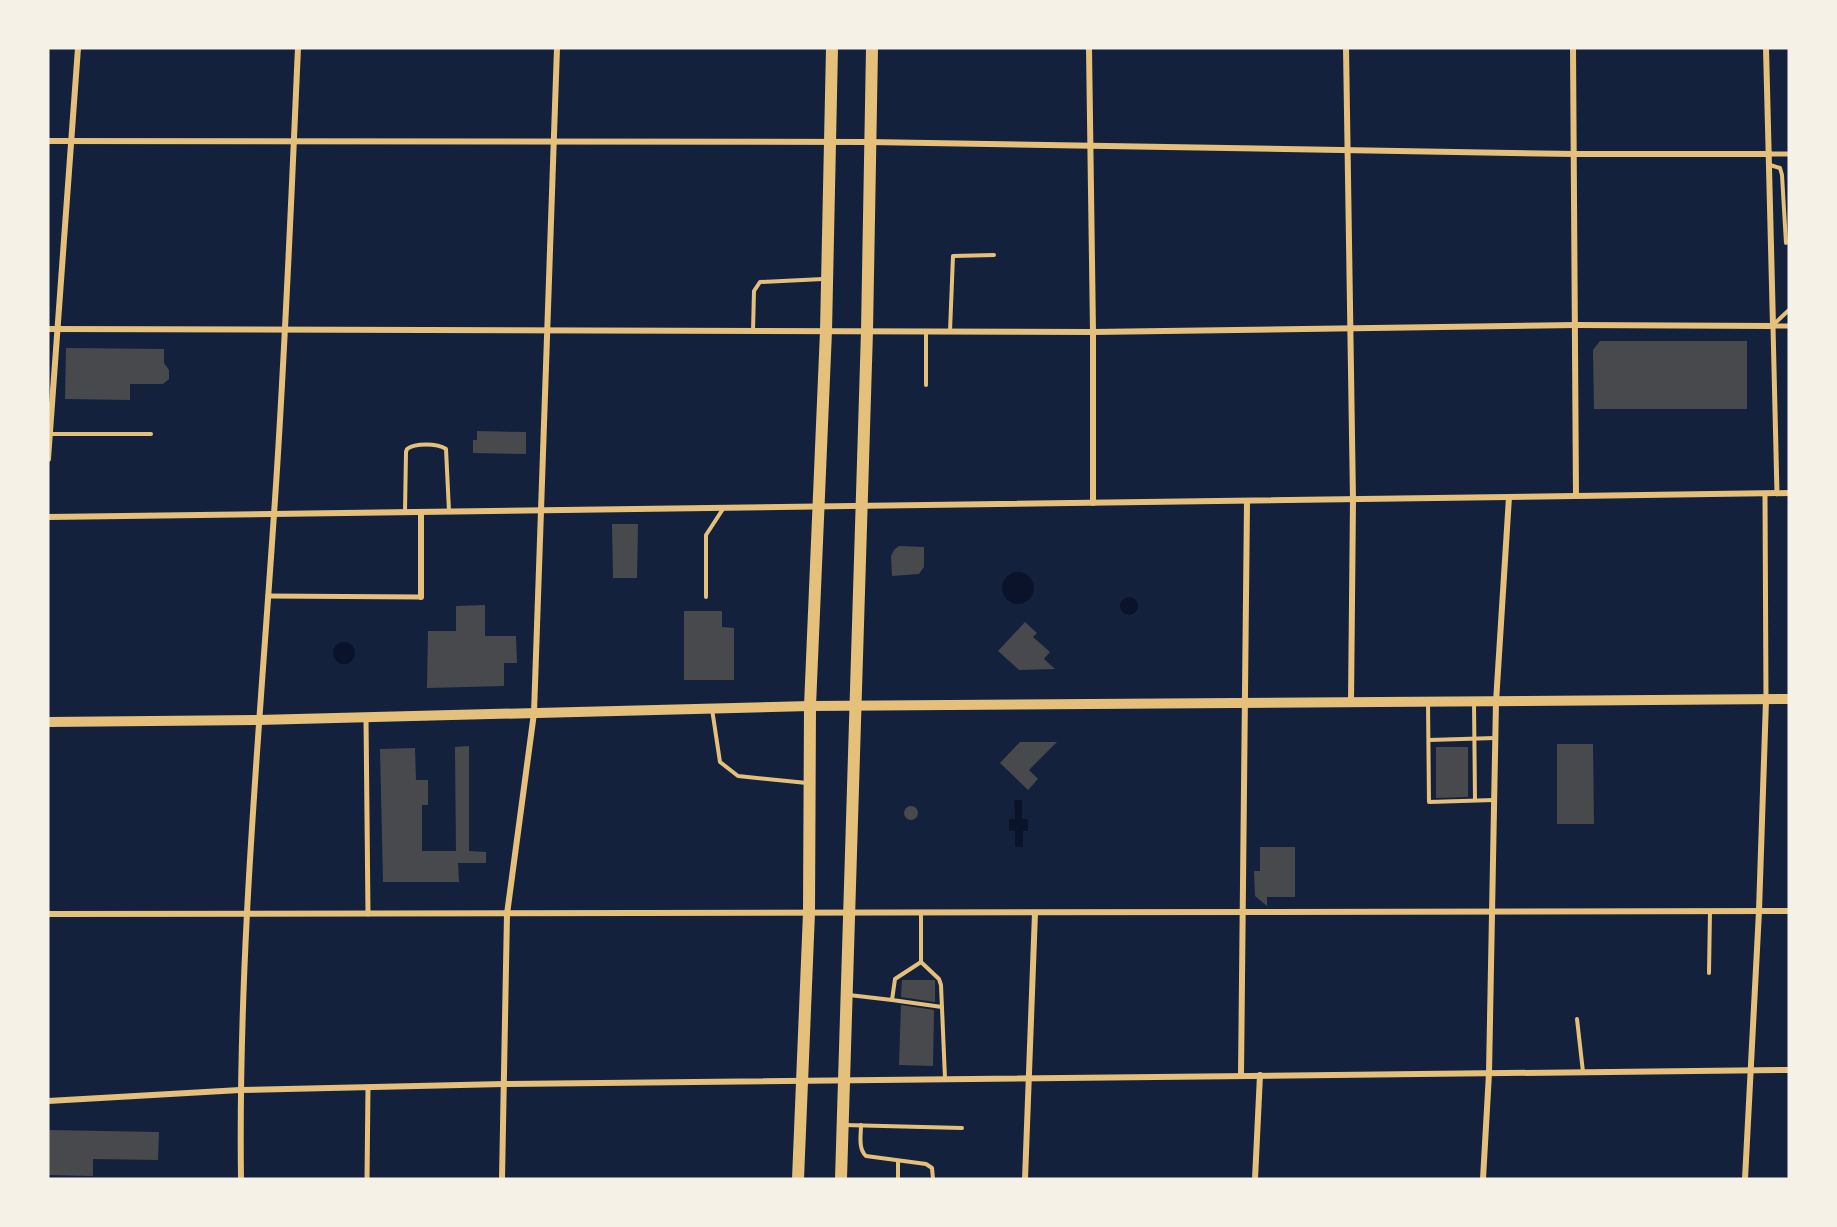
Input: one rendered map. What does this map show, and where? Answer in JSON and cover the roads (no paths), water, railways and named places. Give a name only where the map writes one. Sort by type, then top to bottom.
[{"type":"main road","points":[[798,1179],[809,913],[810,706],[826,331],[832,48]]},
{"type":"main road","points":[[841,1179],[867,331],[872,48]]},
{"type":"main road","points":[[48,722],[258,720],[810,706],[1789,699]]},
{"type":"street","points":[[48,459],[78,48]]},
{"type":"street","points":[[241,1179],[240,1090],[246,914],[286,330],[298,48]]},
{"type":"street","points":[[502,1179],[507,914],[534,713],[557,48]]},
{"type":"street","points":[[1089,48],[1093,503]]},
{"type":"street","points":[[1346,48],[1353,500],[1350,703]]},
{"type":"street","points":[[1573,48],[1576,496]]},
{"type":"street","points":[[1766,48],[1777,494]]},
{"type":"street","points":[[48,141],[869,142],[1575,154],[1789,154]]},
{"type":"street","points":[[48,329],[1093,332],[1576,325],[1789,326]]},
{"type":"street","points":[[1745,1179],[1766,700],[1765,494]]},
{"type":"street","points":[[48,517],[1789,494]]},
{"type":"street","points":[[1483,1179],[1489,1073],[1496,702],[1509,497]]},
{"type":"street","points":[[1241,1075],[1246,502]]},
{"type":"street","points":[[268,596],[421,597],[421,512]]},
{"type":"street","points":[[366,717],[368,914]]},
{"type":"street","points":[[48,914],[1789,911]]},
{"type":"street","points":[[1025,1179],[1035,913]]},
{"type":"street","points":[[48,1101],[240,1090],[504,1084],[1789,1070]]},
{"type":"street","points":[[1255,1179],[1260,1075]]},
{"type":"street","points":[[367,1179],[368,1087]]},
{"type":"lane","points":[[1770,165],[1780,168],[1782,175],[1785,243]]},
{"type":"lane","points":[[950,331],[953,256],[994,255]]},
{"type":"lane","points":[[753,331],[754,291],[760,282],[827,279]]},
{"type":"lane","points":[[1773,326],[1789,310]]},
{"type":"lane","points":[[926,331],[926,385]]},
{"type":"lane","points":[[50,434],[151,434]]},
{"type":"lane","points":[[405,512],[406,452],[413,446],[443,447],[447,453],[449,512]]},
{"type":"lane","points":[[706,597],[706,535],[724,508]]},
{"type":"lane","points":[[1428,702],[1429,802],[1494,800]]},
{"type":"lane","points":[[1474,702],[1475,800]]},
{"type":"lane","points":[[711,709],[720,762],[738,776],[810,783]]},
{"type":"lane","points":[[1429,740],[1495,738]]},
{"type":"lane","points":[[1709,973],[1710,911]]},
{"type":"lane","points":[[921,913],[921,962],[939,979],[945,1078]]},
{"type":"lane","points":[[892,1000],[895,979],[921,962]]},
{"type":"lane","points":[[847,995],[942,1006]]},
{"type":"lane","points":[[1577,1019],[1583,1072]]},
{"type":"lane","points":[[843,1125],[962,1128]]},
{"type":"lane","points":[[861,1125],[862,1153],[866,1156],[898,1162],[930,1165],[933,1179]]},
{"type":"lane","points":[[898,1162],[898,1179]]},
{"type":"water","points":[[1018,572],[1030,576],[1034,588],[1030,600],[1018,604],[1006,600],[1002,588],[1006,576]]},
{"type":"water","points":[[1129,597],[1135,600],[1138,606],[1135,612],[1129,615],[1123,612],[1120,606],[1123,600]]},
{"type":"water","points":[[344,642],[352,645],[355,653],[352,661],[344,664],[336,661],[333,653],[336,645]]},
{"type":"water","points":[[1014,800],[1022,800],[1022,819],[1028,819],[1028,831],[1023,831],[1023,847],[1015,847],[1015,831],[1009,831],[1009,819],[1015,819]]}]
